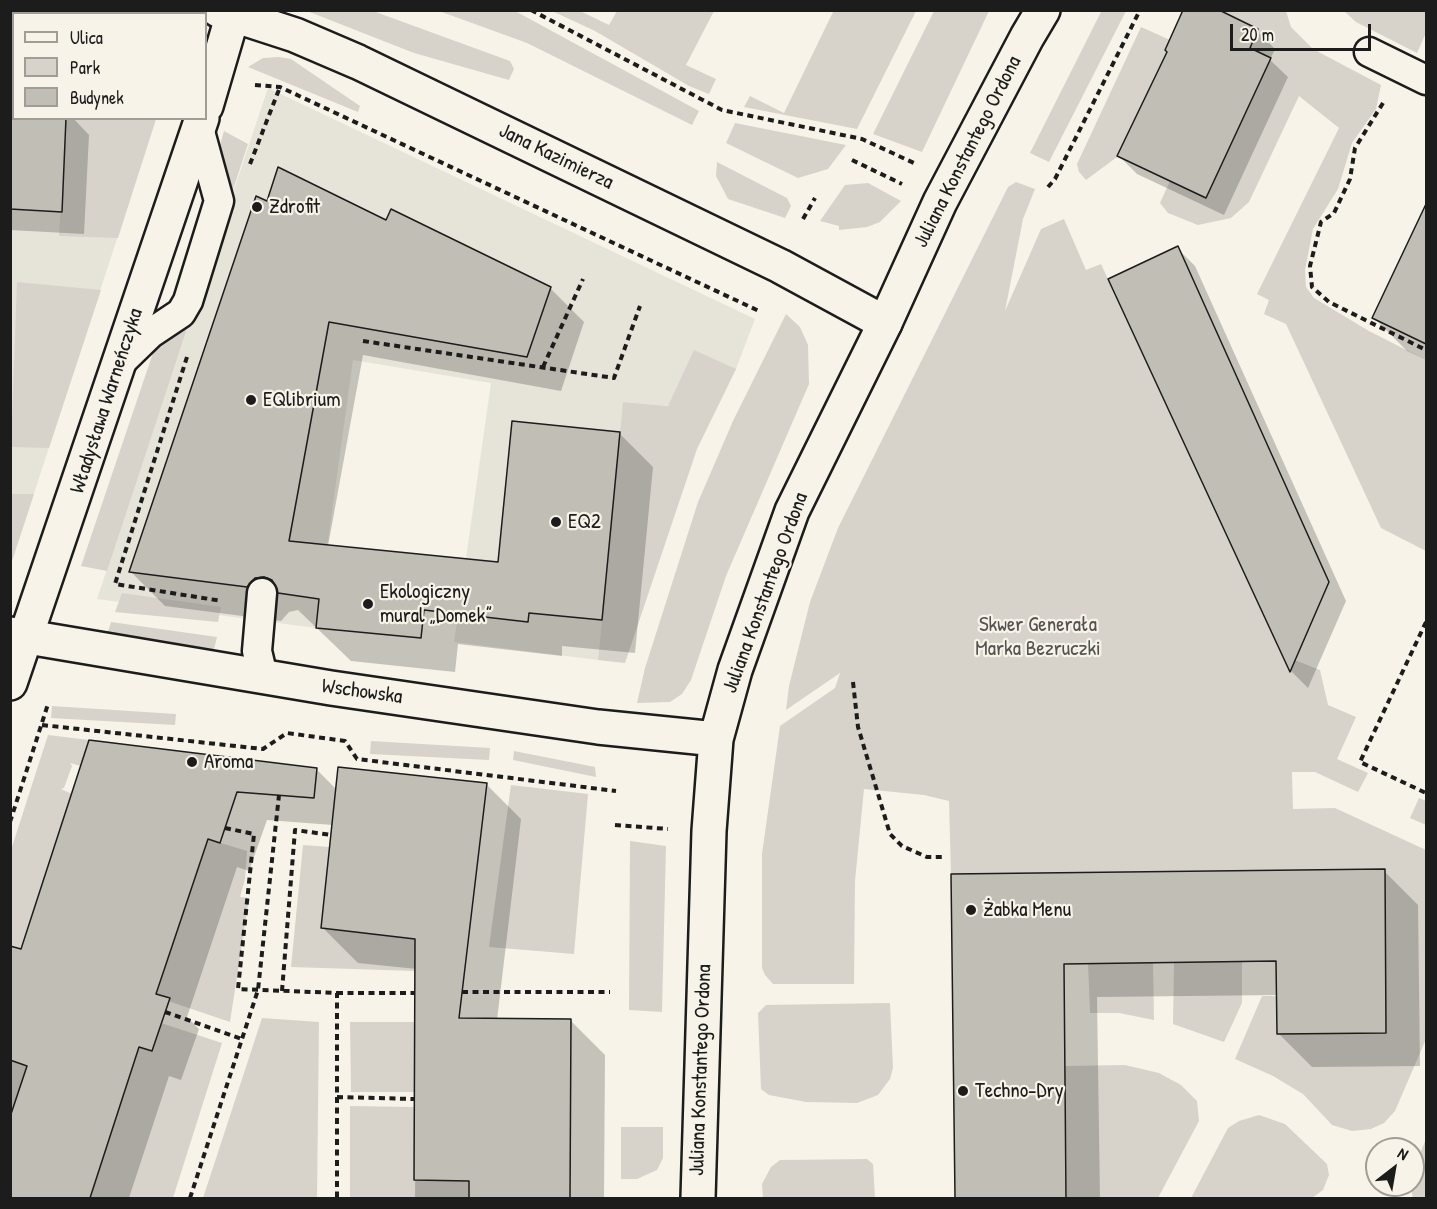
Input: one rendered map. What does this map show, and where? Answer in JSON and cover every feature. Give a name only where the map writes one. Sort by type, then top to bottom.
[{"type":"street","name":"Władysława Warneńczyka","points":[[207,95],[226,12]]},
{"type":"street","name":"Jana Kazimierza","points":[[226,12],[296,35],[408,86],[780,266],[885,323]]},
{"type":"street","name":"Juliana Konstantego Ordona","points":[[698,1198],[709,831],[716,739],[735,670],[792,511],[952,181],[1035,20]]},
{"type":"street","name":"Władysława Warneńczyka","points":[[10,683],[18,636],[81,481],[201,120]]},
{"type":"street","name":"Wschowska","points":[[18,636],[229,672],[598,727],[716,739]]},
{"type":"lane","points":[[1369,52],[1426,80]]},
{"type":"lane","points":[[118,365],[151,333],[181,313],[188,301],[219,201],[203,120]]},
{"type":"lane","points":[[229,672],[245,652],[261,606]]},
{"type":"lane","points":[[261,606],[257,651],[261,668],[268,678]]},
{"type":"path","points":[[531,10],[722,110],[862,139],[952,181]]},
{"type":"path","points":[[1048,186],[1055,179],[1140,10]]},
{"type":"path","points":[[1395,64],[1381,108],[1355,148],[1350,179],[1334,213],[1321,222],[1310,266],[1312,287],[1329,302],[1426,350]]},
{"type":"path","points":[[248,84],[280,87],[759,311]]},
{"type":"path","points":[[248,169],[280,87]]},
{"type":"path","points":[[852,160],[907,186]]},
{"type":"path","points":[[803,219],[815,198]]},
{"type":"path","points":[[543,367],[583,279]]},
{"type":"path","points":[[363,341],[614,378],[640,306]]},
{"type":"path","points":[[190,347],[115,584],[261,606]]},
{"type":"path","points":[[1426,622],[1360,762],[1426,793]]},
{"type":"path","points":[[853,682],[858,728],[890,834],[902,846],[927,857],[944,857]]},
{"type":"path","points":[[10,822],[51,696]]},
{"type":"path","points":[[42,724],[263,749],[287,733],[345,741],[357,759],[616,791]]},
{"type":"path","points":[[190,1198],[258,990],[279,795]]},
{"type":"path","points":[[615,825],[668,829]]},
{"type":"path","points":[[225,828],[254,834],[238,989],[415,993]]},
{"type":"path","points":[[282,991],[295,830],[332,835]]},
{"type":"path","points":[[462,992],[610,992]]},
{"type":"path","points":[[337,993],[337,1198]]},
{"type":"path","points":[[165,1012],[242,1039]]},
{"type":"path","points":[[337,1098],[414,1099]]},
{"type":"shaded area","points":[[11,82],[12,120],[156,120],[11,564]]},
{"type":"shaded area","points":[[268,88],[755,319],[736,369],[716,410],[624,402],[598,660],[454,642],[491,383],[353,360],[316,628],[97,599]]},
{"type":"green space","points":[[834,10],[916,11],[857,129],[744,107],[750,96],[784,113]]},
{"type":"green space","points":[[1102,10],[1126,11],[1049,162],[1030,153]]},
{"type":"green space","points":[[307,11],[373,11],[510,61],[514,69],[509,80],[414,53]]},
{"type":"green space","points":[[439,11],[515,11],[699,111],[692,125],[527,43]]},
{"type":"green space","points":[[552,11],[580,11],[609,25],[617,11],[714,11],[686,65],[716,79],[709,94],[689,86],[595,31]]},
{"type":"green space","points":[[934,11],[989,11],[922,152],[873,134]]},
{"type":"green space","points":[[1219,11],[1286,11],[1291,27],[1313,49],[1381,85],[1376,109],[1352,143],[1338,189],[1313,229],[1305,270],[1306,287],[1314,298],[1369,331],[1426,360],[1426,551],[1381,528],[1286,324],[1264,314],[1269,300],[1257,294],[1339,128],[1299,96],[1249,202],[1231,218],[1198,225],[1168,213],[1160,203],[1170,181],[1206,198],[1250,48],[1258,30]]},
{"type":"green space","points":[[1344,11],[1426,11],[1426,33],[1417,53],[1356,22]]},
{"type":"green space","points":[[1141,27],[1170,40],[1167,52],[1117,157],[1086,180],[1079,172],[1077,164]]},
{"type":"green space","points":[[263,58],[291,59],[360,106],[358,112],[248,67]]},
{"type":"green space","points":[[66,120],[156,120],[118,238],[59,236]]},
{"type":"green space","points":[[735,123],[846,145],[828,169],[798,178],[726,143]]},
{"type":"green space","points":[[224,131],[248,144],[224,217],[216,159]]},
{"type":"green space","points":[[717,162],[787,198],[791,206],[785,218],[728,199],[716,176]]},
{"type":"green space","name":"Skwer Generała Marka Bezruczki","points":[[1016,182],[1035,189],[1023,219],[1005,311],[1041,229],[1064,219],[1086,270],[1101,264],[1282,655],[1320,670],[1328,705],[1356,717],[1337,759],[1368,773],[1358,792],[1315,772],[1292,772],[1293,809],[1335,808],[1426,850],[1426,1039],[1395,1111],[1384,1123],[1371,1129],[1352,1131],[1332,1125],[1303,1094],[1273,1076],[1235,1059],[1262,996],[1276,996],[1277,1034],[1386,1033],[1385,869],[951,874],[949,801],[924,795],[864,789],[855,881],[854,984],[773,984],[762,968],[762,854],[780,726],[835,688],[840,673],[786,710],[789,686],[810,602],[838,528],[1008,187]]},
{"type":"green space","points":[[868,183],[901,201],[880,222],[867,227],[839,230],[839,226],[820,221],[845,185]]},
{"type":"green space","points":[[17,282],[101,290],[49,448],[11,447]]},
{"type":"green space","points":[[197,299],[107,571],[81,566],[157,341]]},
{"type":"green space","points":[[786,314],[800,327],[808,345],[809,384],[726,576],[691,680],[682,694],[670,702],[637,703],[645,668],[698,502],[733,421]]},
{"type":"green space","points":[[694,350],[736,369],[697,449],[625,663],[598,660],[623,402],[668,406]]},
{"type":"green space","points":[[10,494],[34,494],[11,564]]},
{"type":"green space","points":[[122,593],[221,607],[218,622],[115,612]]},
{"type":"green space","points":[[111,622],[217,637],[213,653],[106,638]]},
{"type":"green space","points":[[52,706],[176,714],[175,725],[51,718]]},
{"type":"green space","points":[[48,735],[89,740],[81,766],[70,763],[72,766],[64,788],[61,789],[72,794],[55,844],[192,889],[208,839],[247,851],[245,879],[240,897],[249,898],[230,1022],[168,1001],[169,998],[157,994],[173,944],[37,899],[20,949],[11,946],[11,850]]},
{"type":"green space","points":[[371,741],[490,748],[489,760],[370,754]]},
{"type":"green space","points":[[514,751],[595,767],[596,777],[513,760]]},
{"type":"green space","points":[[511,785],[588,794],[574,954],[489,947]]},
{"type":"green space","points":[[1419,798],[1426,801],[1426,825],[1410,818]]},
{"type":"green space","points":[[630,841],[666,846],[662,1012],[629,1010]]},
{"type":"green space","points":[[303,845],[330,847],[322,928],[415,939],[415,971],[291,967]]},
{"type":"green space","points":[[1242,961],[1242,1003],[1224,1042],[1173,1024],[1174,962]]},
{"type":"green space","points":[[1153,962],[1154,1020],[1119,1013],[1090,1013],[1088,963]]},
{"type":"green space","points":[[890,1003],[893,1068],[890,1079],[878,1095],[857,1103],[806,1102],[769,1095],[761,1089],[758,1013],[766,1005]]},
{"type":"green space","points":[[262,1018],[319,1022],[317,1198],[203,1198]]},
{"type":"green space","points":[[350,1022],[415,1022],[415,1092],[351,1092]]},
{"type":"green space","points":[[161,1023],[222,1043],[173,1198],[90,1198],[104,1153],[11,1117],[11,1060],[123,1098],[139,1047],[152,1051]]},
{"type":"green space","points":[[1125,1065],[1159,1073],[1181,1085],[1197,1101],[1199,1121],[1158,1198],[1067,1198],[1065,1066]]},
{"type":"green space","points":[[350,1106],[414,1107],[414,1180],[469,1181],[469,1198],[350,1198]]},
{"type":"green space","points":[[1259,1115],[1285,1124],[1327,1164],[1329,1175],[1323,1190],[1312,1198],[1191,1198],[1228,1128],[1239,1121]]},
{"type":"green space","points":[[621,1127],[663,1127],[663,1158],[657,1170],[637,1179],[621,1179]]},
{"type":"green space","points":[[1426,1139],[1426,1198],[1413,1198],[1425,1197]]},
{"type":"green space","points":[[867,1159],[873,1164],[875,1198],[763,1198],[762,1184],[771,1167],[780,1160]]},
{"type":"building","points":[[1183,10],[1219,10],[1258,29],[1250,48],[1271,58],[1206,198],[1117,156],[1167,52],[1165,50]]},
{"type":"building","points":[[10,118],[12,120],[66,120],[62,212],[10,209]]},
{"type":"building","name":"EQlibrium","points":[[278,167],[386,220],[391,209],[551,287],[527,357],[329,322],[289,541],[498,562],[512,421],[620,432],[602,620],[529,613],[528,622],[424,610],[421,638],[316,628],[319,599],[278,593],[272,580],[264,577],[255,578],[247,587],[129,572],[256,196],[267,201]]},
{"type":"building","points":[[1426,204],[1426,344],[1372,318]]},
{"type":"building","points":[[1178,246],[1329,582],[1290,672],[1108,279]]},
{"type":"building","points":[[89,740],[317,768],[314,798],[237,792],[220,843],[208,839],[156,994],[170,998],[152,1051],[139,1047],[90,1198],[10,1198],[10,1117],[27,1066],[10,1060],[10,946],[21,949]]},
{"type":"building","points":[[338,767],[487,783],[459,1018],[571,1019],[570,1198],[469,1198],[469,1181],[414,1180],[415,939],[321,928]]},
{"type":"building","points":[[1385,869],[1386,1033],[1277,1034],[1276,961],[1064,964],[1066,1198],[955,1198],[951,874]]},
{"type":"place","name":"Zdrofit","points":[[257,207]]},
{"type":"place","name":"EQlibrium","points":[[251,400]]},
{"type":"place","name":"EQ2","points":[[556,522]]},
{"type":"place","name":"Ekologiczny mural „Domek”","points":[[368,604]]},
{"type":"place","name":"Aroma","points":[[192,762]]},
{"type":"place","name":"Żabka Menu","points":[[971,910]]},
{"type":"place","name":"Techno-Dry","points":[[963,1091]]}]
